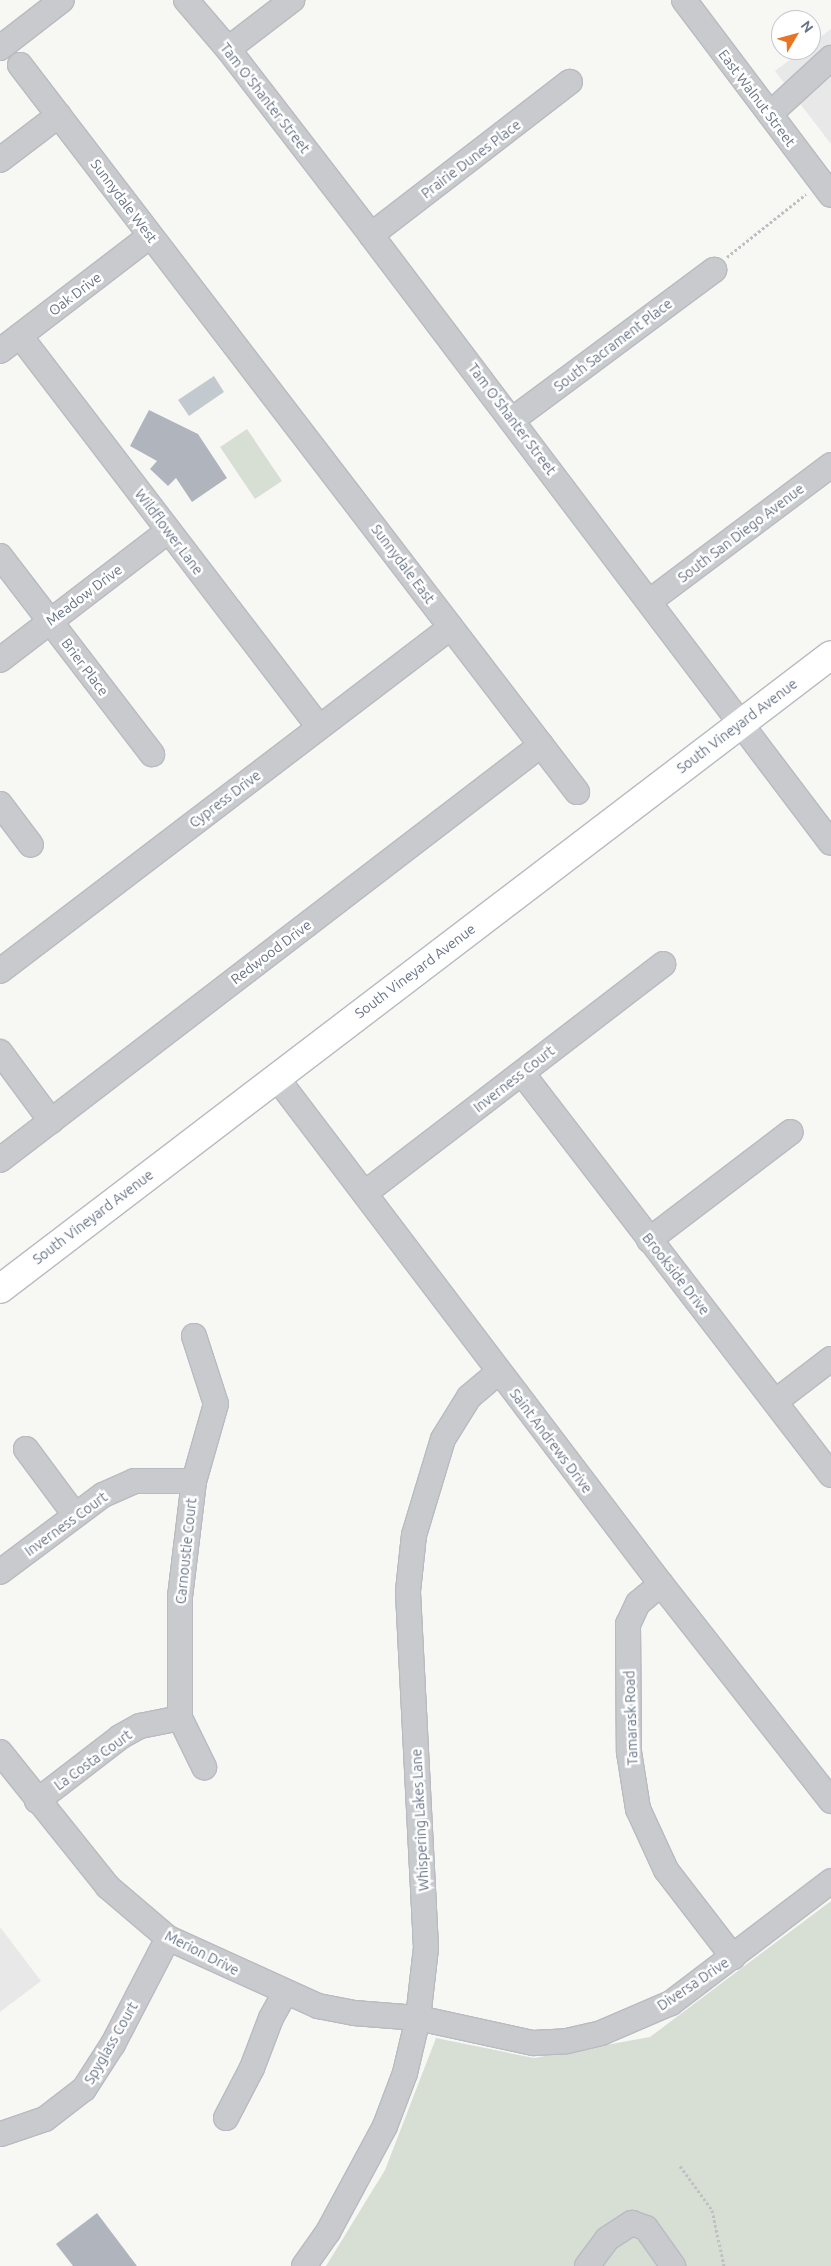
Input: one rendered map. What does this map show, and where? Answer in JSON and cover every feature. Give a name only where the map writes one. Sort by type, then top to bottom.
[{"type":"main road","name":"South Vineyard Avenue","points":[[0,1289],[831,654]]},
{"type":"street","points":[[0,48],[62,0]]},
{"type":"street","name":"Tam O'Shanter Street","points":[[186,0],[228,49],[371,235],[650,601],[831,844]]},
{"type":"street","points":[[228,49],[292,0]]},
{"type":"street","name":"East Walnut Street","points":[[684,0],[826,189]]},
{"type":"street","points":[[770,114],[831,58]]},
{"type":"street","name":"Sunnydale West","points":[[20,65],[229,336]]},
{"type":"street","name":"Prairie Dunes Place","points":[[371,235],[570,82]]},
{"type":"street","points":[[0,160],[59,115]]},
{"type":"street","name":"Oak Drive","points":[[0,351],[150,236]]},
{"type":"street","name":"South Sacrament Place","points":[[512,420],[714,270]]},
{"type":"street","name":"Wildflower Lane","points":[[20,336],[319,727]]},
{"type":"street","name":"Sunnydale East","points":[[229,336],[577,792]]},
{"type":"street","name":"South San Diego Avenue","points":[[650,601],[831,465]]},
{"type":"street","name":"Meadow Drive","points":[[0,660],[168,531]]},
{"type":"street","name":"Brier Place","points":[[0,556],[152,754]]},
{"type":"street","name":"Cypress Drive","points":[[0,971],[451,627]]},
{"type":"street","name":"Redwood Drive","points":[[0,1160],[541,745]]},
{"type":"street","points":[[0,804],[31,845]]},
{"type":"street","name":"Inverness Court","points":[[365,1193],[664,964]]},
{"type":"street","points":[[0,1052],[51,1121]]},
{"type":"street","name":"Brookside Drive","points":[[522,1073],[831,1475]]},
{"type":"street","name":"Saint Andrews Drive","points":[[276,1078],[661,1584],[831,1801]]},
{"type":"street","points":[[649,1240],[791,1132]]},
{"type":"street","name":"Carnoustie Court","points":[[194,1336],[216,1404],[194,1480],[180,1596],[180,1718],[204,1767]]},
{"type":"street","points":[[776,1401],[831,1358]]},
{"type":"street","name":"Whispering Lakes Lane","points":[[304,2266],[333,2224],[384,2126],[405,2073],[418,2018],[426,1948],[408,1591],[414,1535],[443,1439],[469,1397],[499,1372]]},
{"type":"street","points":[[26,1450],[75,1515]]},
{"type":"street","name":"Inverness Court","points":[[0,1572],[103,1494],[134,1481],[194,1480]]},
{"type":"street","name":"Tamarask Road","points":[[661,1584],[638,1603],[628,1624],[630,1752],[638,1809],[666,1870],[733,1957]]},
{"type":"street","name":"La Costa Court","points":[[38,1800],[120,1737],[140,1726],[180,1718]]},
{"type":"street","name":"Merion Drive","points":[[0,1752],[108,1887],[168,1938],[285,1993],[318,2006],[354,2013],[418,2018]]},
{"type":"street","name":"Diversa Drive","points":[[418,2018],[533,2043],[568,2041],[601,2033],[671,2003],[831,1881]]},
{"type":"street","name":"Spyglass Court","points":[[1,2134],[45,2119],[84,2089],[113,2044],[168,1938]]},
{"type":"street","points":[[226,2118],[252,2068],[271,2018],[285,1993]]},
{"type":"street","points":[[587,2266],[607,2239],[632,2223],[646,2228],[673,2266]]},
{"type":"path","points":[[714,270],[826,189]]},
{"type":"path","points":[[680,2166],[712,2210],[724,2266]]},
{"type":"shaded area","points":[[831,29],[831,144],[775,71],[790,60],[821,60],[821,36]]},
{"type":"shaded area","points":[[214,376],[224,392],[189,416],[178,400]]},
{"type":"shaded area","points":[[247,429],[282,481],[255,499],[220,447]]},
{"type":"shaded area","points":[[831,1901],[831,2266],[326,2266],[385,2170],[436,2038],[534,2058],[650,2037]]},
{"type":"shaded area","points":[[0,1927],[41,1981],[0,2012]]},
{"type":"building","points":[[149,410],[198,434],[227,478],[192,502],[176,478],[168,486],[150,469],[157,461],[130,446]]},
{"type":"building","points":[[97,2213],[137,2266],[73,2266],[56,2244]]}]
